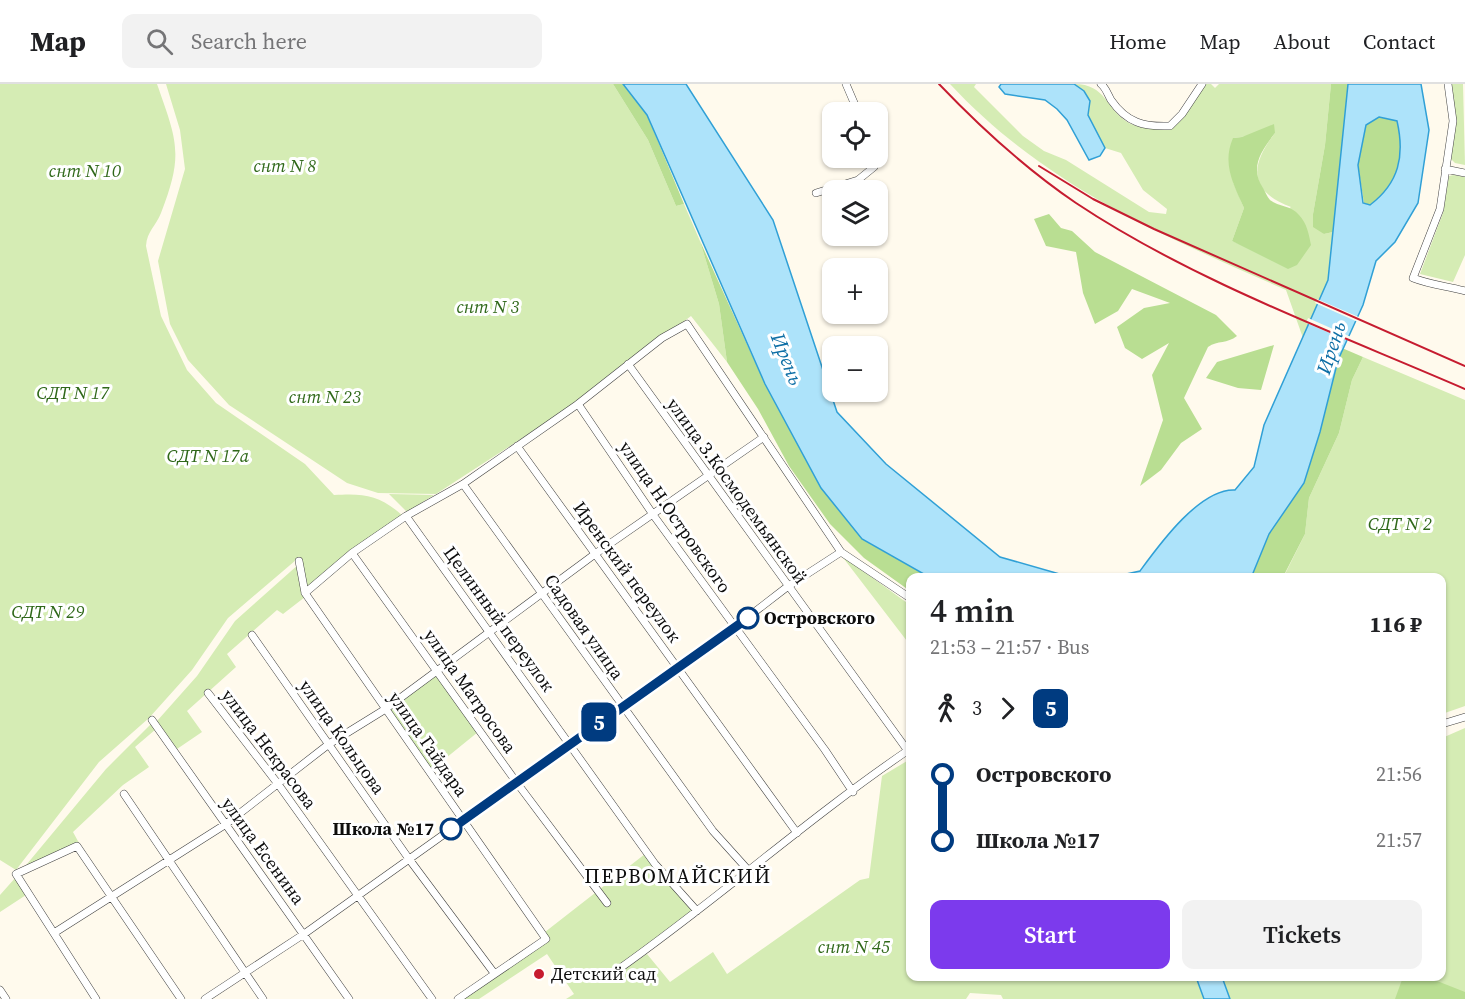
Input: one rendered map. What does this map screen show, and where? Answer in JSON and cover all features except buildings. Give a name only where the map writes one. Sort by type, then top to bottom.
[{"type":"street","points":[[846,84],[854,102]]},
{"type":"street","points":[[1103,84],[1121,114],[1131,122],[1153,127],[1170,126],[1182,114],[1202,84]]},
{"type":"street","points":[[1448,84],[1453,121],[1444,169],[1440,209],[1413,278],[1436,287],[1451,287],[1465,291]]},
{"type":"street","points":[[816,193],[858,180],[873,168]]},
{"type":"street","points":[[1444,169],[1465,173]]},
{"type":"street","points":[[305,593],[352,553],[406,516],[463,484],[578,404],[662,338],[687,324],[841,552],[906,595]]},
{"type":"street","name":"улица З.Космодемьянской","points":[[628,364],[787,587],[906,746]]},
{"type":"street","name":"улица Н.Островского","points":[[578,404],[654,516],[825,750],[853,792]]},
{"type":"street","points":[[54,933],[226,824],[329,744],[384,710],[596,554],[654,516],[708,475],[764,437]]},
{"type":"street","name":"Иренский переулок","points":[[517,446],[797,834]]},
{"type":"street","name":"Садовая улица","points":[[463,484],[713,831],[749,871]]},
{"type":"street","name":"Целинный переулок","points":[[406,516],[655,864],[697,911]]},
{"type":"street","points":[[205,999],[247,974],[304,934],[735,627],[787,587],[841,552]]},
{"type":"street","name":"улица Матросова","points":[[352,553],[438,669],[517,783],[607,903]]},
{"type":"street","name":"улица Гайдара","points":[[299,561],[305,593],[384,710],[546,939],[494,973]]},
{"type":"street","name":"улица Кольцова","points":[[252,635],[409,859],[494,973]]},
{"type":"street","name":"улица Некрасова","points":[[208,693],[278,784],[432,999]]},
{"type":"street","points":[[1446,723],[1465,717]]},
{"type":"street","name":"улица Есенина","points":[[152,720],[349,999]]},
{"type":"street","points":[[616,971],[906,752]]},
{"type":"street","points":[[124,794],[264,999]]},
{"type":"street","points":[[96,999],[16,874],[78,846],[181,999]]},
{"type":"street","points":[[458,999],[494,973]]},
{"type":"street","points":[[0,990],[6,999]]},
{"type":"green space","points":[[0,84],[157,84],[173,134],[175,161],[168,193],[159,218],[148,236],[146,246],[161,316],[187,370],[216,403],[305,464],[334,495],[354,494],[371,497],[387,504],[403,516],[350,551],[307,587],[296,560],[228,618],[192,670],[149,718],[99,762],[16,870],[0,860]]},
{"type":"green space","points":[[166,84],[613,84],[648,140],[676,206],[684,204],[700,241],[719,304],[727,362],[691,316],[576,403],[436,494],[378,493],[347,483],[229,405],[188,360],[170,324],[158,261],[185,169],[180,130]]},
{"type":"green space","points":[[613,84],[623,84],[647,115],[684,204],[676,206],[648,140]]},
{"type":"green space","points":[[950,84],[976,84],[974,87],[1023,136],[1044,151],[1066,160],[1149,212],[1166,214],[1167,209],[1143,190],[1121,153],[1105,148],[1090,122],[1087,97],[1074,84],[1093,88],[1129,123],[1155,129],[1171,128],[1202,84],[1211,84],[1215,88],[1219,84],[1331,84],[1325,145],[1313,214],[1324,234],[1333,232],[1328,280],[1303,338],[1286,290],[1194,249],[1107,205],[1065,180],[987,120]],"holes":[[[1275,133],[1258,166],[1260,185],[1277,201],[1291,207],[1242,245],[1232,241],[1244,208],[1233,182],[1233,138]]]},
{"type":"green space","points":[[1331,84],[1348,84],[1333,232],[1324,234],[1313,227],[1313,214],[1325,145]]},
{"type":"green space","points":[[1452,84],[1463,84],[1465,165],[1455,163],[1451,159],[1456,122]]},
{"type":"green space","points":[[1379,117],[1397,121],[1400,157],[1388,188],[1370,205],[1364,203],[1358,165],[1366,125]]},
{"type":"green space","points":[[1274,124],[1275,133],[1262,152],[1257,166],[1259,180],[1270,200],[1292,209],[1302,218],[1311,245],[1297,265],[1288,269],[1232,241],[1244,208],[1230,173],[1229,156],[1233,138],[1242,137]]},
{"type":"green space","points":[[1449,176],[1465,177],[1465,255],[1453,282],[1420,274],[1443,213]]},
{"type":"green space","points":[[1049,214],[1061,228],[1072,231],[1095,252],[1216,315],[1237,336],[1208,347],[1184,398],[1202,429],[1181,443],[1161,470],[1140,486],[1163,420],[1152,375],[1169,343],[1142,359],[1125,348],[1117,327],[1144,308],[1170,303],[1132,289],[1118,311],[1095,324],[1083,293],[1076,252],[1046,246],[1034,219]]},
{"type":"green space","points":[[700,241],[765,384],[821,488],[862,539],[922,573],[906,573],[906,588],[864,558],[830,524],[789,466],[758,409],[727,362],[719,304]]},
{"type":"green space","points":[[1274,345],[1261,390],[1238,388],[1206,378],[1217,362]]},
{"type":"green space","points":[[1342,348],[1363,357],[1352,380],[1339,433],[1309,498],[1305,534],[1285,573],[1253,573],[1269,534],[1304,483]]},
{"type":"green space","name":"СДТ N 2","points":[[1363,357],[1465,400],[1465,706],[1446,713],[1446,573],[1286,573],[1305,534],[1309,498],[1339,433],[1352,380]]},
{"type":"green space","points":[[389,494],[434,495],[407,512]]},
{"type":"green space","points":[[841,555],[906,602],[906,640]]},
{"type":"green space","points":[[299,564],[305,597],[283,614],[277,610],[227,654],[236,667],[187,711],[202,732],[177,749],[157,721],[197,676],[235,621]]},
{"type":"green space","points":[[437,672],[478,732],[430,771],[387,710]]},
{"type":"green space","points":[[152,723],[156,729],[135,747],[149,767],[123,785],[73,832],[79,843],[22,870],[106,769]]},
{"type":"green space","points":[[1465,728],[1465,999],[1230,999],[1223,981],[1446,981],[1446,736]]},
{"type":"green space","name":"снт N 45","points":[[906,762],[906,981],[1197,981],[1204,999],[1003,999],[1001,995],[970,993],[966,999],[566,999],[574,994],[547,954],[479,999],[461,999],[550,939],[545,932],[645,854],[694,911],[617,974],[647,954],[670,982],[713,952],[727,974],[860,880],[869,878],[882,776]]},
{"type":"green space","points":[[16,877],[26,895],[0,912],[0,895]]},
{"type":"green space","points":[[1402,981],[1437,981],[1465,992],[1465,999],[1395,999]]},
{"type":"water","name":"Ирень","points":[[623,84],[686,84],[773,220],[822,367],[822,402],[834,402],[837,412],[886,464],[1000,557],[1056,573],[922,573],[862,539],[821,488],[765,384],[647,115]]},
{"type":"water","points":[[1001,84],[1074,84],[1084,91],[1090,101],[1088,115],[1105,148],[1100,156],[1089,160],[1067,120],[1045,100],[1005,94],[999,87]]},
{"type":"water","name":"Ирень","points":[[1348,84],[1421,84],[1429,130],[1418,203],[1395,242],[1376,261],[1363,305],[1338,360],[1320,432],[1304,483],[1269,534],[1253,573],[1131,573],[1140,571],[1169,533],[1195,508],[1208,498],[1235,490],[1254,467],[1264,425],[1328,280]],"holes":[[[1379,117],[1397,121],[1400,157],[1388,188],[1370,205],[1363,203],[1358,165],[1366,125]]]},
{"type":"water","points":[[1197,981],[1223,981],[1230,999],[1204,999]]},
{"type":"pier","points":[[1317,299],[1361,318],[1358,322],[1315,303]]},
{"type":"pier","points":[[1308,318],[1351,337],[1349,341],[1306,323]]},
{"type":"railway","points":[[939,84],[1022,162],[1057,190],[1121,231],[1168,257],[1266,304],[1465,389]]},
{"type":"railway","points":[[1039,166],[1093,199],[1154,229],[1465,366]]},
{"type":"bus line","name":"5","points":[[451,829],[748,618]]},
{"type":"place","name":"Островского","points":[[748,618]]},
{"type":"place","name":"Школа №17","points":[[451,829]]},
{"type":"place","name":"Детский сад","points":[[539,974]]},
{"type":"district","name":"ПЕРВОМАЙСКИЙ","points":[[678,876]]},
{"type":"park label","name":"снт N 8","points":[[285,166]]},
{"type":"park label","name":"снт N 10","points":[[85,171]]},
{"type":"park label","name":"снт N 3","points":[[488,307]]},
{"type":"park label","name":"СДТ N 17","points":[[73,393]]},
{"type":"park label","name":"снт N 23","points":[[325,397]]},
{"type":"park label","name":"СДТ N 17а","points":[[208,456]]},
{"type":"park label","name":"СДТ N 29","points":[[48,612]]}]
